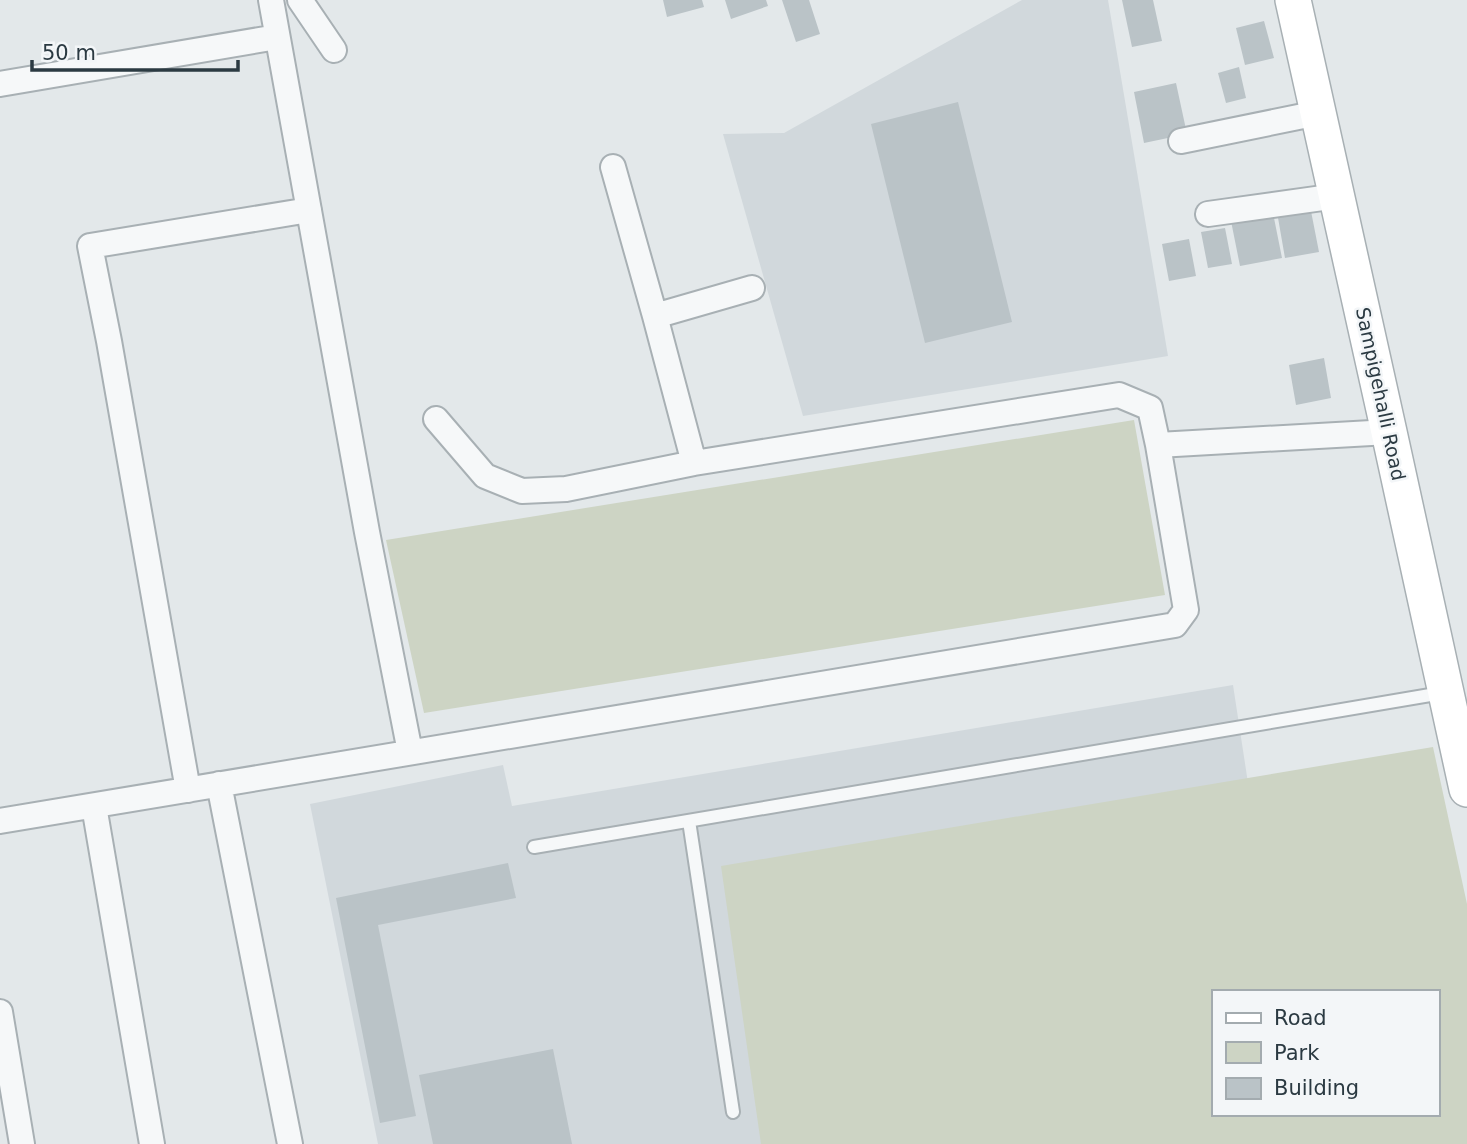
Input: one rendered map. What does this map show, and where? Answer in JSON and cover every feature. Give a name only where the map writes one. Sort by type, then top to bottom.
[{"type":"street","points":[[271,0],[367,532],[410,752]]},
{"type":"street","points":[[300,0],[334,50]]},
{"type":"street","name":"Sampigehalli Road","points":[[1293,0],[1467,789]]},
{"type":"street","points":[[0,84],[277,37]]},
{"type":"street","points":[[1181,141],[1318,113]]},
{"type":"street","points":[[613,167],[694,463]]},
{"type":"street","points":[[1208,214],[1337,196]]},
{"type":"street","points":[[188,790],[90,246],[309,210]]},
{"type":"street","points":[[655,316],[752,288]]},
{"type":"street","points":[[0,821],[1175,625],[1186,610],[1150,408],[1119,395],[694,463],[566,489],[522,491],[485,476],[436,419]]},
{"type":"street","points":[[1158,445],[1389,432]]},
{"type":"street","points":[[219,784],[290,1144]]},
{"type":"street","points":[[94,806],[152,1144]]},
{"type":"street","points":[[0,1012],[22,1144]]},
{"type":"lane","points":[[534,847],[1446,692]]},
{"type":"lane","points":[[689,821],[733,1112]]},
{"type":"shaded area","points":[[1022,0],[1108,0],[1168,356],[803,416],[723,134],[784,133]]},
{"type":"shaded area","points":[[1233,685],[1280,990],[1212,990],[1212,1116],[1303,1144],[378,1144],[310,804],[503,765],[512,806]]},
{"type":"green space","points":[[1134,420],[1165,595],[424,713],[386,540]]},
{"type":"green space","points":[[1433,747],[1467,904],[1467,1144],[761,1144],[721,866]]},
{"type":"building","points":[[663,0],[702,0],[704,7],[667,17]]},
{"type":"building","points":[[725,0],[766,0],[768,6],[731,19]]},
{"type":"building","points":[[782,0],[809,0],[820,34],[796,42]]},
{"type":"building","points":[[1122,0],[1153,0],[1162,41],[1132,47]]},
{"type":"building","points":[[1264,21],[1274,58],[1245,65],[1236,28]]},
{"type":"building","points":[[1239,67],[1246,98],[1226,103],[1218,73]]},
{"type":"building","points":[[1176,83],[1187,134],[1144,143],[1134,92]]},
{"type":"building","points":[[958,102],[1012,322],[925,343],[871,124]]},
{"type":"building","points":[[1310,206],[1319,252],[1285,258],[1277,212]]},
{"type":"building","points":[[1273,213],[1282,258],[1240,266],[1231,221]]},
{"type":"building","points":[[1225,228],[1232,264],[1208,268],[1201,232]]},
{"type":"building","points":[[1189,239],[1196,276],[1169,281],[1162,244]]},
{"type":"building","points":[[1324,358],[1331,398],[1296,405],[1289,365]]},
{"type":"building","points":[[508,863],[516,898],[378,925],[416,1116],[380,1123],[336,898]]},
{"type":"building","points":[[553,1049],[572,1144],[433,1144],[419,1075]]}]
